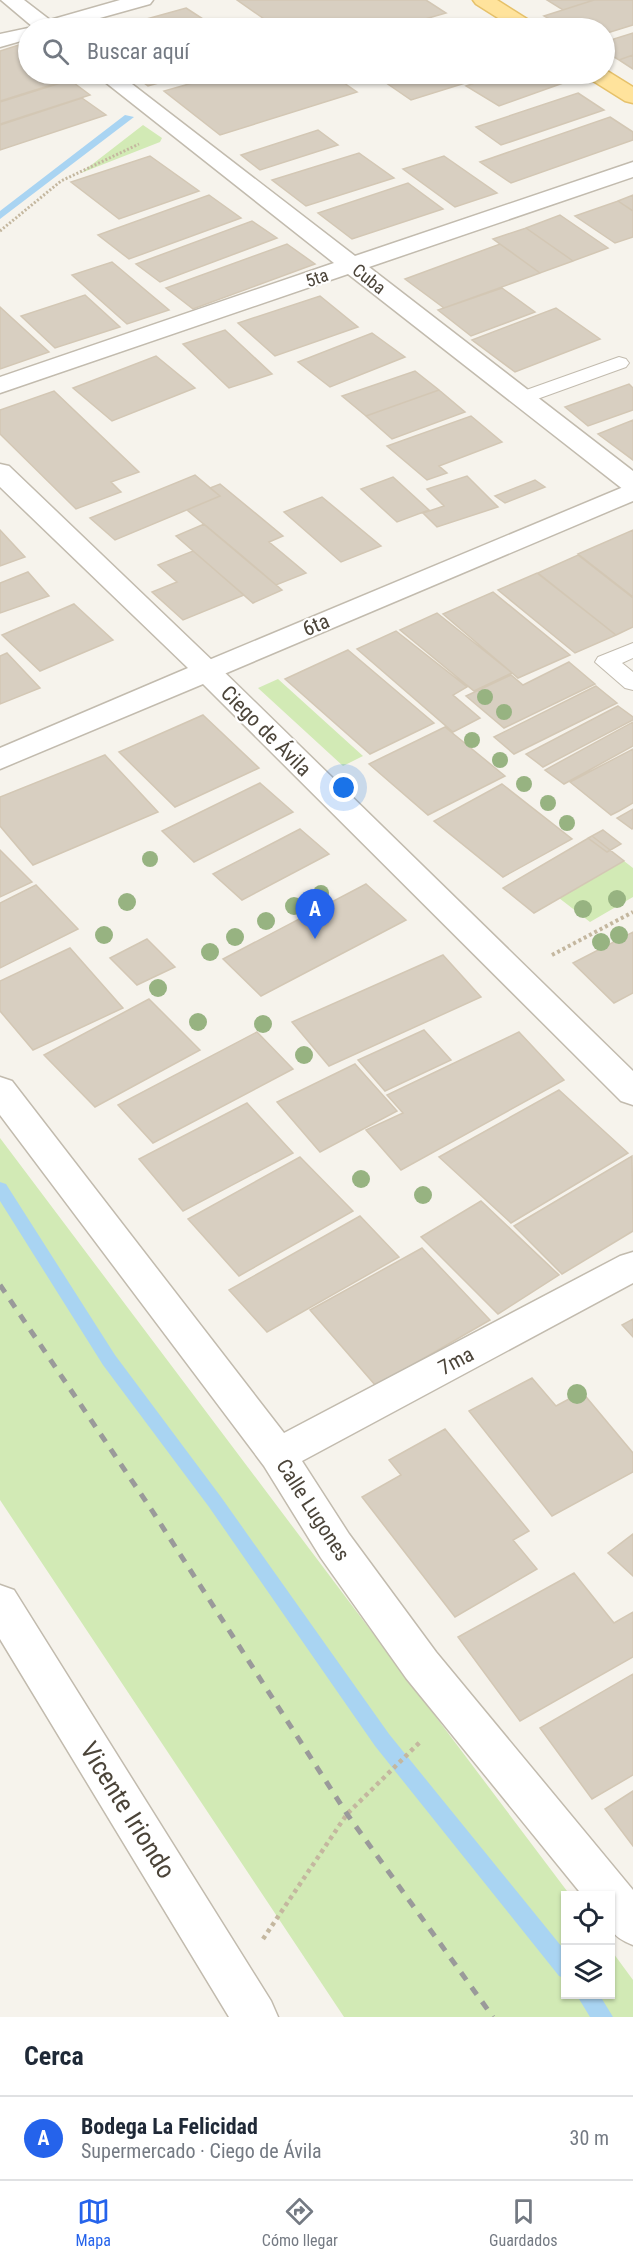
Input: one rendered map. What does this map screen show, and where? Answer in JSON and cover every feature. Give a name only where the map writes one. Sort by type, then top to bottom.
[{"type":"main road","points":[[483,0],[512,18]]},
{"type":"main road","points":[[614,84],[633,96]]},
{"type":"street","points":[[11,0],[30,18]]},
{"type":"street","points":[[80,18],[143,0]]},
{"type":"street","points":[[0,40],[18,35]]},
{"type":"street","name":"Cuba","points":[[119,84],[633,484]]},
{"type":"street","name":"5ta","points":[[0,385],[633,169]]},
{"type":"street","name":"Ciego de Ávila","points":[[0,472],[207,671],[633,1092]]},
{"type":"street","name":"6ta","points":[[0,759],[633,491]]},
{"type":"street","name":"Calle Lugones","points":[[0,1090],[278,1455],[335,1546],[421,1665],[633,1923]]},
{"type":"street","name":"7ma","points":[[278,1455],[633,1266]]},
{"type":"street","name":"Vicente Iriondo","points":[[0,1603],[255,2017]]},
{"type":"lane","points":[[522,398],[619,363]]},
{"type":"lane","points":[[633,650],[606,662],[633,684]]},
{"type":"path","points":[[0,231],[61,181],[175,127]]},
{"type":"path","points":[[514,975],[633,912]]},
{"type":"path","points":[[264,1950],[263,1939],[347,1814],[418,1744]]},
{"type":"green space","points":[[143,125],[162,138],[160,142],[81,173]]},
{"type":"green space","points":[[278,679],[363,756],[343,766],[258,688]]},
{"type":"green space","points":[[624,861],[633,868],[633,897],[590,922],[559,898]]},
{"type":"green space","points":[[0,1138],[567,1891],[561,1891],[561,1999],[615,1999],[615,1955],[633,1980],[633,2017],[344,2017],[0,1500]]},
{"type":"building","points":[[237,0],[426,0],[446,13],[429,18],[263,18]]},
{"type":"building","points":[[547,0],[594,0],[563,10]]},
{"type":"building","points":[[594,0],[633,0],[633,25],[615,31],[615,18],[548,18],[544,16]]},
{"type":"building","points":[[186,8],[202,18],[150,18]]},
{"type":"building","points":[[633,33],[633,55],[619,60],[615,58],[615,39]]},
{"type":"building","points":[[18,45],[18,84],[54,84],[0,101],[0,51]]},
{"type":"building","points":[[633,55],[633,69],[619,60]]},
{"type":"building","points":[[57,84],[75,84],[90,95],[0,124],[0,102]]},
{"type":"building","points":[[189,84],[345,84],[357,92],[220,135],[164,91]]},
{"type":"building","points":[[388,84],[462,84],[411,100]]},
{"type":"building","points":[[472,84],[560,84],[499,106],[466,86]]},
{"type":"building","points":[[578,93],[604,110],[501,145],[476,127]]},
{"type":"building","points":[[82,98],[106,115],[0,150],[0,125]]},
{"type":"building","points":[[610,117],[633,132],[633,140],[511,183],[480,162]]},
{"type":"building","points":[[318,130],[338,145],[260,170],[241,155]]},
{"type":"building","points":[[359,153],[394,178],[306,206],[272,180]]},
{"type":"building","points":[[150,156],[199,191],[119,219],[71,182]]},
{"type":"building","points":[[444,156],[497,193],[455,207],[403,169]]},
{"type":"building","points":[[408,183],[443,209],[352,239],[318,213]]},
{"type":"building","points":[[209,195],[241,218],[129,259],[98,235]]},
{"type":"building","points":[[633,195],[633,211],[618,201]]},
{"type":"building","points":[[618,201],[633,211],[633,237],[615,243],[575,216]]},
{"type":"building","points":[[560,215],[608,248],[573,261],[526,228]]},
{"type":"building","points":[[252,221],[277,238],[160,282],[136,264]]},
{"type":"building","points":[[526,228],[573,261],[540,273],[493,239]]},
{"type":"building","points":[[287,244],[315,264],[193,309],[166,288]]},
{"type":"building","points":[[500,244],[540,273],[444,308],[405,279]]},
{"type":"building","points":[[112,262],[169,310],[127,324],[72,275]]},
{"type":"building","points":[[502,288],[535,312],[471,336],[438,310]]},
{"type":"building","points":[[85,295],[120,327],[55,348],[21,316]]},
{"type":"building","points":[[320,296],[358,327],[275,356],[238,323]]},
{"type":"building","points":[[0,307],[49,352],[0,369]]},
{"type":"building","points":[[556,308],[600,339],[515,372],[472,340]]},
{"type":"building","points":[[225,330],[272,374],[229,388],[183,344]]},
{"type":"building","points":[[372,333],[405,357],[330,387],[298,362]]},
{"type":"building","points":[[156,356],[195,388],[112,421],[73,388]]},
{"type":"building","points":[[415,371],[439,390],[366,416],[342,396]]},
{"type":"building","points":[[629,384],[633,388],[633,410],[588,426],[565,407]]},
{"type":"building","points":[[439,390],[465,412],[392,439],[366,416]]},
{"type":"building","points":[[54,391],[139,472],[111,482],[121,492],[76,509],[0,434],[0,410]]},
{"type":"building","points":[[471,416],[502,442],[439,466],[447,473],[427,480],[387,446]]},
{"type":"building","points":[[633,420],[633,460],[598,434]]},
{"type":"building","points":[[195,475],[220,496],[115,540],[90,518]]},
{"type":"building","points":[[467,476],[498,507],[437,527],[423,513],[444,506],[427,489]]},
{"type":"building","points":[[393,477],[429,510],[397,522],[361,489]]},
{"type":"building","points":[[535,480],[545,487],[505,503],[495,496]]},
{"type":"building","points":[[220,484],[283,536],[269,542],[306,573],[276,585],[187,510],[220,496],[210,488]]},
{"type":"building","points":[[322,497],[381,546],[341,562],[284,512]]},
{"type":"building","points":[[204,524],[282,590],[253,603],[176,536]]},
{"type":"building","points":[[0,530],[25,557],[0,566]]},
{"type":"building","points":[[633,530],[633,597],[578,554]]},
{"type":"building","points":[[193,551],[244,595],[183,620],[152,592],[177,582],[158,565]]},
{"type":"building","points":[[578,555],[633,598],[633,627],[616,635],[538,573]]},
{"type":"building","points":[[28,572],[49,596],[0,613],[0,583]]},
{"type":"building","points":[[537,573],[616,635],[575,653],[498,590]]},
{"type":"building","points":[[493,592],[570,655],[518,678],[443,614]]},
{"type":"building","points":[[74,604],[113,640],[40,671],[2,635]]},
{"type":"building","points":[[437,613],[512,673],[474,691],[400,630]]},
{"type":"building","points":[[396,631],[467,687],[453,695],[480,718],[453,732],[357,649]]},
{"type":"building","points":[[348,650],[434,723],[370,754],[285,679]]},
{"type":"building","points":[[7,653],[40,688],[0,704],[0,656]]},
{"type":"building","points":[[569,662],[595,684],[504,728],[466,696],[511,675],[523,685]]},
{"type":"building","points":[[596,686],[617,703],[514,754],[494,737]]},
{"type":"building","points":[[618,706],[633,717],[633,720],[543,767],[526,754]]},
{"type":"building","points":[[203,715],[259,768],[175,807],[119,752]]},
{"type":"building","points":[[633,722],[633,746],[564,784],[545,770]]},
{"type":"building","points":[[445,727],[505,776],[428,815],[369,764]]},
{"type":"building","points":[[633,749],[633,803],[619,811],[611,815],[570,782]]},
{"type":"building","points":[[105,755],[158,812],[33,865],[0,826],[0,797]]},
{"type":"building","points":[[260,783],[293,812],[194,862],[162,831]]},
{"type":"building","points":[[502,784],[572,839],[503,877],[434,821]]},
{"type":"building","points":[[633,809],[633,828],[632,829],[617,818]]},
{"type":"building","points":[[300,829],[329,854],[242,900],[213,874]]},
{"type":"building","points":[[603,830],[621,844],[607,852],[588,838]]},
{"type":"building","points":[[592,836],[624,861],[534,913],[503,888]]},
{"type":"building","points":[[0,850],[32,882],[0,897]]},
{"type":"building","points":[[366,884],[406,920],[261,996],[223,959]]},
{"type":"building","points":[[36,885],[78,929],[0,968],[0,903]]},
{"type":"building","points":[[633,932],[633,993],[614,1003],[573,963]]},
{"type":"building","points":[[147,939],[175,967],[137,985],[110,958]]},
{"type":"building","points":[[70,948],[123,1008],[33,1050],[0,1011],[0,981]]},
{"type":"building","points":[[443,955],[481,997],[329,1066],[292,1022]]},
{"type":"building","points":[[149,999],[200,1050],[95,1107],[44,1055]]},
{"type":"building","points":[[424,1030],[451,1060],[385,1091],[358,1060]]},
{"type":"building","points":[[257,1032],[293,1069],[153,1143],[118,1105]]},
{"type":"building","points":[[519,1032],[564,1080],[401,1170],[366,1130],[403,1113],[387,1095]]},
{"type":"building","points":[[355,1064],[397,1111],[320,1152],[277,1102]]},
{"type":"building","points":[[559,1090],[628,1153],[511,1223],[439,1157]]},
{"type":"building","points":[[247,1103],[293,1153],[183,1211],[139,1159]]},
{"type":"building","points":[[632,1156],[633,1231],[562,1274],[514,1226]]},
{"type":"building","points":[[300,1157],[353,1211],[239,1276],[188,1219]]},
{"type":"building","points":[[481,1201],[559,1275],[498,1314],[421,1237]]},
{"type":"building","points":[[360,1216],[399,1257],[267,1332],[229,1290]]},
{"type":"building","points":[[422,1248],[490,1320],[376,1386],[310,1310]]},
{"type":"building","points":[[633,1319],[633,1337],[622,1325]]},
{"type":"building","points":[[532,1378],[556,1406],[582,1392],[633,1453],[633,1472],[552,1516],[469,1411]]},
{"type":"building","points":[[445,1429],[529,1531],[513,1540],[537,1569],[455,1617],[362,1497],[401,1475],[389,1460]]},
{"type":"building","points":[[633,1534],[633,1576],[608,1553]]},
{"type":"building","points":[[574,1573],[614,1623],[633,1612],[633,1657],[520,1721],[458,1637]]},
{"type":"building","points":[[633,1674],[633,1775],[592,1799],[540,1728]]},
{"type":"building","points":[[633,1791],[633,1846],[605,1809]]},
{"type":"waterway","points":[[0,216],[129,117]]},
{"type":"waterway","points":[[0,1188],[109,1360],[215,1502],[382,1740],[561,1963]]},
{"type":"waterway","points":[[590,1999],[603,2017]]},
{"type":"railway","points":[[0,1285],[151,1509],[347,1814],[493,2017]]},
{"type":"place","name":"Bodega La Felicidad","points":[[315,939]]}]
